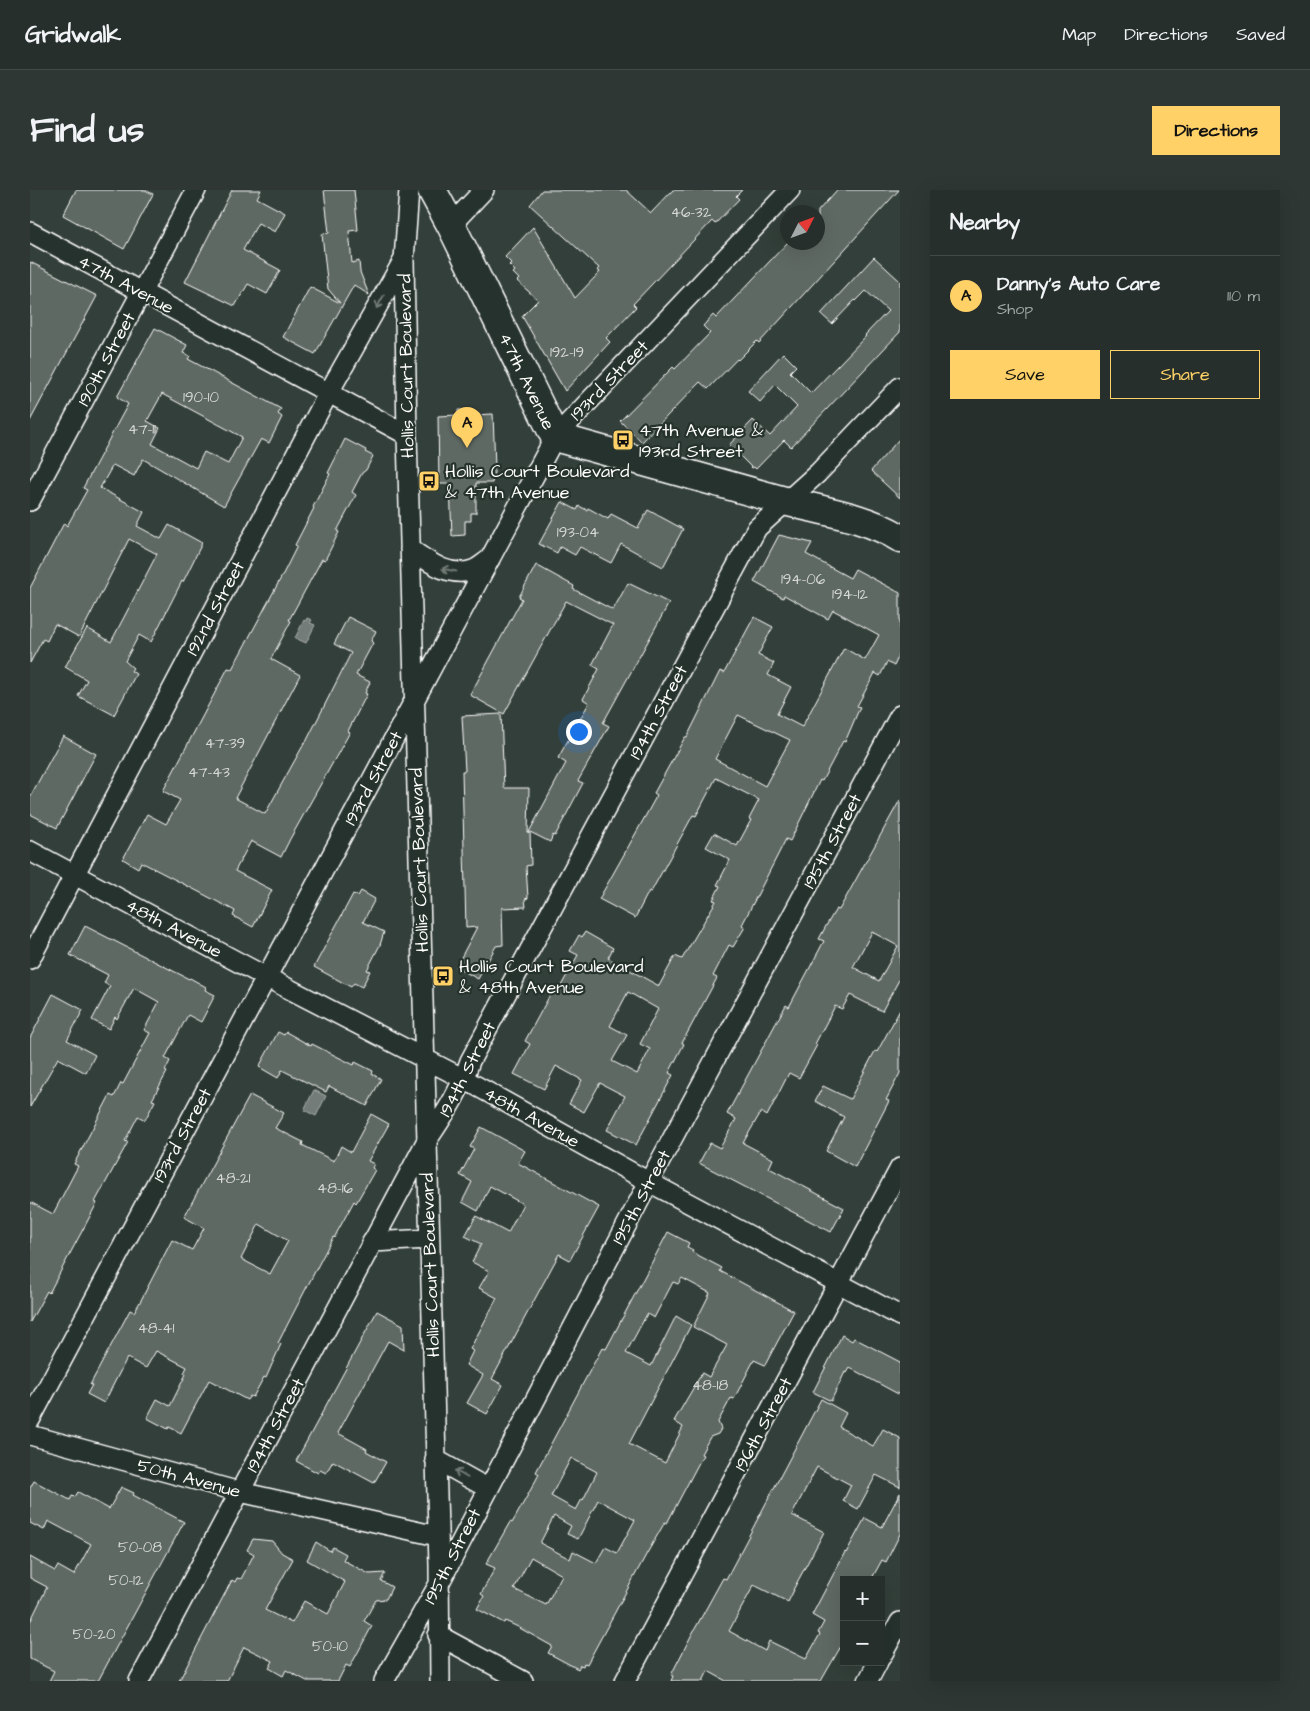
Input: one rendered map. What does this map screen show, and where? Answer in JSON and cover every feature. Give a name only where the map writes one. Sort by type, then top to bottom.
[{"type":"street","name":"190th Street","points":[[30,501],[196,190]]},
{"type":"street","name":"Hollis Court Boulevard","points":[[409,190],[404,260],[407,434],[438,1536],[440,1681]]},
{"type":"street","name":"47th Avenue","points":[[432,190],[555,437],[837,514],[888,531],[900,538]]},
{"type":"street","points":[[451,225],[484,190]]},
{"type":"street","name":"193rd Street","points":[[30,1420],[555,437],[790,190]]},
{"type":"street","name":"47th Avenue","points":[[30,232],[407,434]]},
{"type":"street","name":"192nd Street","points":[[30,959],[329,392],[404,260]]},
{"type":"street","name":"194th Street","points":[[139,1681],[426,1142],[452,1104],[475,1052],[757,528],[818,473],[900,386]]},
{"type":"street","points":[[410,549],[442,570],[457,572],[474,570],[490,559]]},
{"type":"street","name":"195th Street","points":[[384,1681],[439,1584],[649,1182],[900,715]]},
{"type":"street","name":"48th Avenue","points":[[30,851],[266,978],[464,1079],[649,1182],[900,1316]]},
{"type":"street","name":"196th Street","points":[[625,1681],[900,1168]]},
{"type":"street","points":[[372,1242],[429,1239]]},
{"type":"street","name":"50th Avenue","points":[[30,1435],[240,1492],[438,1536]]},
{"type":"street","points":[[435,1458],[488,1488]]},
{"type":"street","points":[[885,1650],[900,1622]]},
{"type":"street","points":[[438,1635],[523,1681]]},
{"type":"street","points":[[868,1681],[876,1666]]},
{"type":"shaded area","points":[[307,618],[312,620],[310,623],[315,625],[306,643],[295,638],[304,620],[306,621]]},
{"type":"shaded area","points":[[314,1090],[326,1096],[316,1116],[304,1110]]},
{"type":"building","points":[[76,190],[145,190],[153,194],[124,249],[63,215]]},
{"type":"building","points":[[232,190],[261,190],[257,198],[285,213],[275,232],[258,223],[243,250],[280,270],[275,280],[267,294],[248,284],[235,306],[185,282]]},
{"type":"building","points":[[324,190],[354,190],[358,230],[349,231],[352,263],[359,261],[360,272],[369,295],[354,285],[315,354],[283,337],[310,287],[340,303],[328,289],[322,234],[329,233]]},
{"type":"building","points":[[542,190],[626,190],[651,213],[673,190],[742,190],[736,196],[739,199],[715,224],[712,221],[633,304],[636,307],[606,338],[610,342],[565,391],[522,316],[538,300],[517,281],[519,279],[513,273],[515,271],[509,265],[511,263],[505,257],[533,227],[575,298],[600,272],[597,270],[599,268],[530,205]]},
{"type":"building","points":[[837,190],[899,190],[759,343],[757,341],[737,359],[708,389],[700,382],[642,442],[620,421],[673,367],[675,369],[710,333],[703,326],[713,315],[716,318],[780,250],[825,250],[825,205],[823,205]]},
{"type":"building","points":[[874,257],[900,281],[900,332],[791,447],[784,440],[756,469],[752,468],[729,445],[753,420],[770,436],[797,407],[775,385],[760,402],[748,391],[783,353],[796,366],[790,372],[811,393],[866,336],[888,311],[866,291],[832,324],[821,314]]},
{"type":"building","points":[[30,262],[97,296],[30,421]]},
{"type":"building","points":[[155,328],[187,345],[183,353],[190,356],[188,359],[281,409],[278,414],[282,417],[269,443],[261,439],[224,506],[143,459],[134,476],[113,465],[100,488],[144,512],[137,526],[161,539],[169,525],[202,543],[151,642],[139,635],[125,661],[133,668],[131,671],[136,674],[114,715],[78,696],[87,680],[65,667],[87,628],[111,642],[157,554],[129,539],[79,637],[55,624],[47,641],[43,639],[30,663],[30,588],[64,523],[67,526],[87,490],[83,488],[128,404],[117,397]],"holes":[[[162,394],[242,437],[228,464],[204,452],[196,468],[152,444],[160,428],[147,421]]]},
{"type":"building","points":[[458,410],[472,410],[472,415],[493,414],[495,467],[492,483],[476,483],[476,513],[471,513],[471,521],[465,521],[465,535],[452,536],[450,484],[439,484],[438,416],[458,415]]},
{"type":"building","points":[[900,438],[900,498],[871,471]]},
{"type":"building","points":[[345,439],[373,456],[352,492],[356,495],[337,531],[339,532],[325,560],[322,559],[289,620],[291,621],[271,659],[300,675],[235,798],[265,814],[306,742],[351,653],[334,644],[348,617],[376,631],[371,641],[373,643],[356,675],[370,682],[365,693],[367,694],[348,731],[350,732],[281,857],[251,841],[235,871],[272,890],[253,927],[233,916],[235,911],[201,893],[141,862],[138,868],[123,859],[147,814],[166,824],[180,800],[163,791],[228,668],[232,669],[282,576]]},
{"type":"building","points":[[562,502],[577,510],[579,506],[587,510],[588,508],[608,519],[611,514],[638,528],[648,510],[683,529],[663,567],[621,544],[611,563],[580,547],[575,555],[560,547],[557,553],[539,544]]},
{"type":"building","points":[[779,535],[812,543],[806,554],[850,578],[855,569],[900,593],[900,653],[894,666],[887,662],[880,676],[875,673],[857,706],[860,707],[845,742],[843,741],[822,781],[820,780],[790,841],[786,839],[742,925],[745,927],[733,947],[729,945],[713,976],[717,978],[682,1043],[684,1044],[669,1073],[673,1075],[636,1145],[607,1130],[625,1096],[600,1083],[584,1112],[569,1104],[582,1080],[556,1066],[544,1089],[514,1074],[530,1044],[525,1041],[551,993],[556,995],[578,955],[570,951],[579,935],[582,937],[585,932],[613,948],[608,958],[659,986],[675,956],[682,959],[716,901],[713,900],[720,886],[717,885],[730,860],[706,847],[714,833],[737,846],[759,800],[716,778],[696,816],[693,815],[635,918],[599,899],[657,795],[654,793],[685,737],[687,737],[720,671],[724,673],[754,617],[773,627],[758,655],[774,663],[768,675],[791,687],[777,714],[802,727],[844,648],[865,660],[879,635],[833,610],[828,619],[784,595],[783,598],[754,582]],"holes":[[[738,715],[790,740],[765,786],[715,759]],[[628,992],[658,1009],[640,1044],[650,1049],[637,1074],[612,1061],[627,1035],[610,1026]]]},
{"type":"building","points":[[536,565],[574,586],[573,589],[613,610],[628,583],[669,603],[603,723],[609,726],[578,781],[583,783],[555,836],[553,835],[550,842],[530,832],[531,865],[526,866],[528,898],[525,899],[526,907],[502,908],[503,945],[496,946],[478,979],[456,967],[477,927],[466,928],[462,771],[465,771],[462,716],[501,714],[504,788],[529,788],[528,834],[566,763],[558,758],[589,703],[583,699],[599,669],[592,665],[613,625],[566,601],[504,714],[470,695],[522,599],[519,597]]},
{"type":"building","points":[[63,736],[96,754],[57,828],[30,814],[30,797]]},
{"type":"building","points":[[900,800],[900,978],[882,1011],[850,995],[842,1009],[835,1006],[799,1078],[789,1073],[767,1116],[761,1112],[743,1143],[773,1159],[769,1168],[844,1208],[831,1232],[699,1163],[710,1143],[720,1148],[736,1119],[727,1114],[786,1005],[789,1007],[824,941],[819,939],[826,926],[836,909],[839,910]],"holes":[[[872,932],[898,946],[879,981],[853,967]]]},
{"type":"building","points":[[361,891],[375,899],[363,922],[384,932],[380,945],[367,970],[370,971],[362,987],[354,983],[351,987],[314,967],[353,894],[358,896]]},
{"type":"building","points":[[85,926],[190,978],[206,987],[205,990],[215,995],[201,1022],[188,1015],[165,1058],[170,1061],[165,1071],[167,1072],[152,1100],[155,1101],[145,1120],[138,1116],[125,1141],[128,1142],[95,1202],[97,1203],[49,1293],[47,1291],[30,1322],[30,1202],[53,1214],[78,1166],[74,1164],[110,1095],[114,1097],[121,1083],[123,1084],[150,1033],[144,1030],[159,1002],[134,988],[117,1019],[115,1017],[109,1029],[92,1020],[110,986],[104,983],[108,975],[70,955]]},
{"type":"building","points":[[53,994],[83,1010],[67,1040],[95,1055],[86,1073],[58,1058],[30,1107],[30,1038]]},
{"type":"building","points":[[900,1010],[900,1073],[886,1100],[889,1101],[855,1167],[826,1151],[844,1117],[815,1101],[823,1086],[850,1099],[875,1051],[877,1052]]},
{"type":"building","points":[[278,1032],[284,1035],[286,1032],[311,1046],[312,1044],[354,1065],[355,1062],[373,1071],[372,1074],[381,1079],[367,1106],[329,1086],[326,1092],[282,1070],[278,1078],[259,1067]]},
{"type":"building","points":[[250,1095],[284,1113],[275,1128],[303,1142],[302,1145],[334,1161],[341,1146],[351,1152],[371,1114],[389,1124],[368,1161],[374,1164],[372,1168],[375,1170],[333,1237],[278,1343],[281,1344],[266,1378],[264,1377],[253,1397],[250,1396],[247,1400],[209,1380],[181,1433],[169,1427],[168,1429],[147,1418],[157,1399],[170,1406],[186,1374],[184,1373],[187,1367],[156,1351],[146,1368],[127,1358],[104,1403],[87,1394],[130,1310],[134,1312],[140,1302],[172,1240],[192,1250],[204,1228],[184,1217]],"holes":[[[259,1224],[288,1241],[270,1274],[241,1259]]]},
{"type":"building","points":[[481,1127],[525,1151],[518,1163],[599,1207],[570,1260],[559,1254],[492,1379],[503,1385],[487,1414],[467,1403],[483,1375],[466,1365],[473,1351],[470,1349],[497,1298],[479,1288],[489,1271],[472,1262],[481,1244],[465,1236],[476,1216],[508,1233],[523,1204],[490,1186],[478,1211],[462,1202],[472,1182],[460,1175],[474,1149],[470,1147]]},
{"type":"building","points":[[668,1232],[689,1243],[687,1247],[693,1250],[692,1252],[722,1268],[720,1271],[794,1311],[765,1365],[754,1360],[734,1399],[731,1398],[718,1422],[721,1429],[718,1434],[710,1437],[701,1454],[703,1455],[667,1523],[665,1522],[646,1555],[587,1664],[580,1665],[578,1669],[548,1653],[552,1646],[516,1626],[505,1621],[504,1623],[477,1609],[484,1596],[481,1594],[495,1568],[486,1564],[536,1480],[539,1474],[536,1472],[602,1348],[606,1349]],"holes":[[[682,1278],[710,1293],[693,1327],[727,1345],[709,1377],[702,1373],[674,1421],[683,1427],[665,1463],[629,1444],[691,1325],[676,1316],[651,1366],[626,1353],[647,1314],[654,1318],[673,1282],[678,1284]],[[571,1458],[597,1472],[576,1510],[551,1496]],[[598,1500],[635,1520],[617,1553],[605,1547],[596,1563],[573,1551],[570,1559],[540,1543],[554,1516],[571,1526],[567,1534],[578,1539]],[[531,1557],[562,1575],[546,1605],[514,1589]]]},
{"type":"building","points":[[377,1311],[403,1325],[404,1350],[388,1341],[338,1433],[386,1462],[374,1483],[333,1461],[326,1473],[320,1470],[318,1473],[296,1461]]},
{"type":"building","points":[[842,1335],[852,1341],[854,1338],[900,1362],[900,1395],[850,1368],[847,1373],[845,1372],[831,1401],[813,1392]]},
{"type":"building","points":[[821,1399],[846,1413],[839,1427],[873,1446],[883,1429],[900,1438],[900,1487],[876,1475],[858,1509],[843,1501],[851,1485],[817,1467],[792,1515],[824,1532],[788,1602],[754,1585],[729,1631],[765,1651],[769,1641],[806,1659],[820,1634],[818,1633],[824,1622],[812,1615],[845,1552],[865,1518],[882,1527],[900,1493],[900,1534],[886,1562],[882,1560],[873,1576],[840,1576],[840,1648],[821,1681],[726,1681],[708,1671],[703,1681],[671,1681],[673,1676],[671,1675],[691,1636],[723,1578],[726,1579]]},
{"type":"building","points":[[34,1481],[70,1500],[78,1492],[109,1509],[121,1487],[184,1522],[98,1681],[49,1681],[54,1671],[30,1659],[30,1622],[47,1587],[30,1578],[30,1557],[55,1571],[58,1566],[74,1575],[91,1544],[48,1521],[44,1530],[30,1523],[30,1488]]},
{"type":"building","points":[[253,1539],[272,1541],[282,1553],[293,1559],[265,1610],[292,1623],[304,1601],[328,1614],[345,1582],[307,1560],[316,1542],[330,1551],[333,1547],[346,1554],[343,1560],[369,1574],[385,1573],[381,1581],[392,1587],[386,1599],[376,1600],[364,1621],[372,1626],[350,1667],[346,1665],[338,1681],[307,1681],[286,1670],[283,1676],[269,1668],[273,1661],[244,1647],[227,1681],[179,1681],[232,1580],[235,1582],[237,1578],[241,1579],[254,1554],[247,1550]]},
{"type":"place","name":"47th Avenue & 193rd Street","points":[[623,440]]},
{"type":"place","name":"Danny’s Auto Care","points":[[467,448]]},
{"type":"place","name":"Hollis Court Boulevard & 47th Avenue","points":[[429,481]]},
{"type":"place","name":"Hollis Court Boulevard & 48th Avenue","points":[[443,976]]}]
